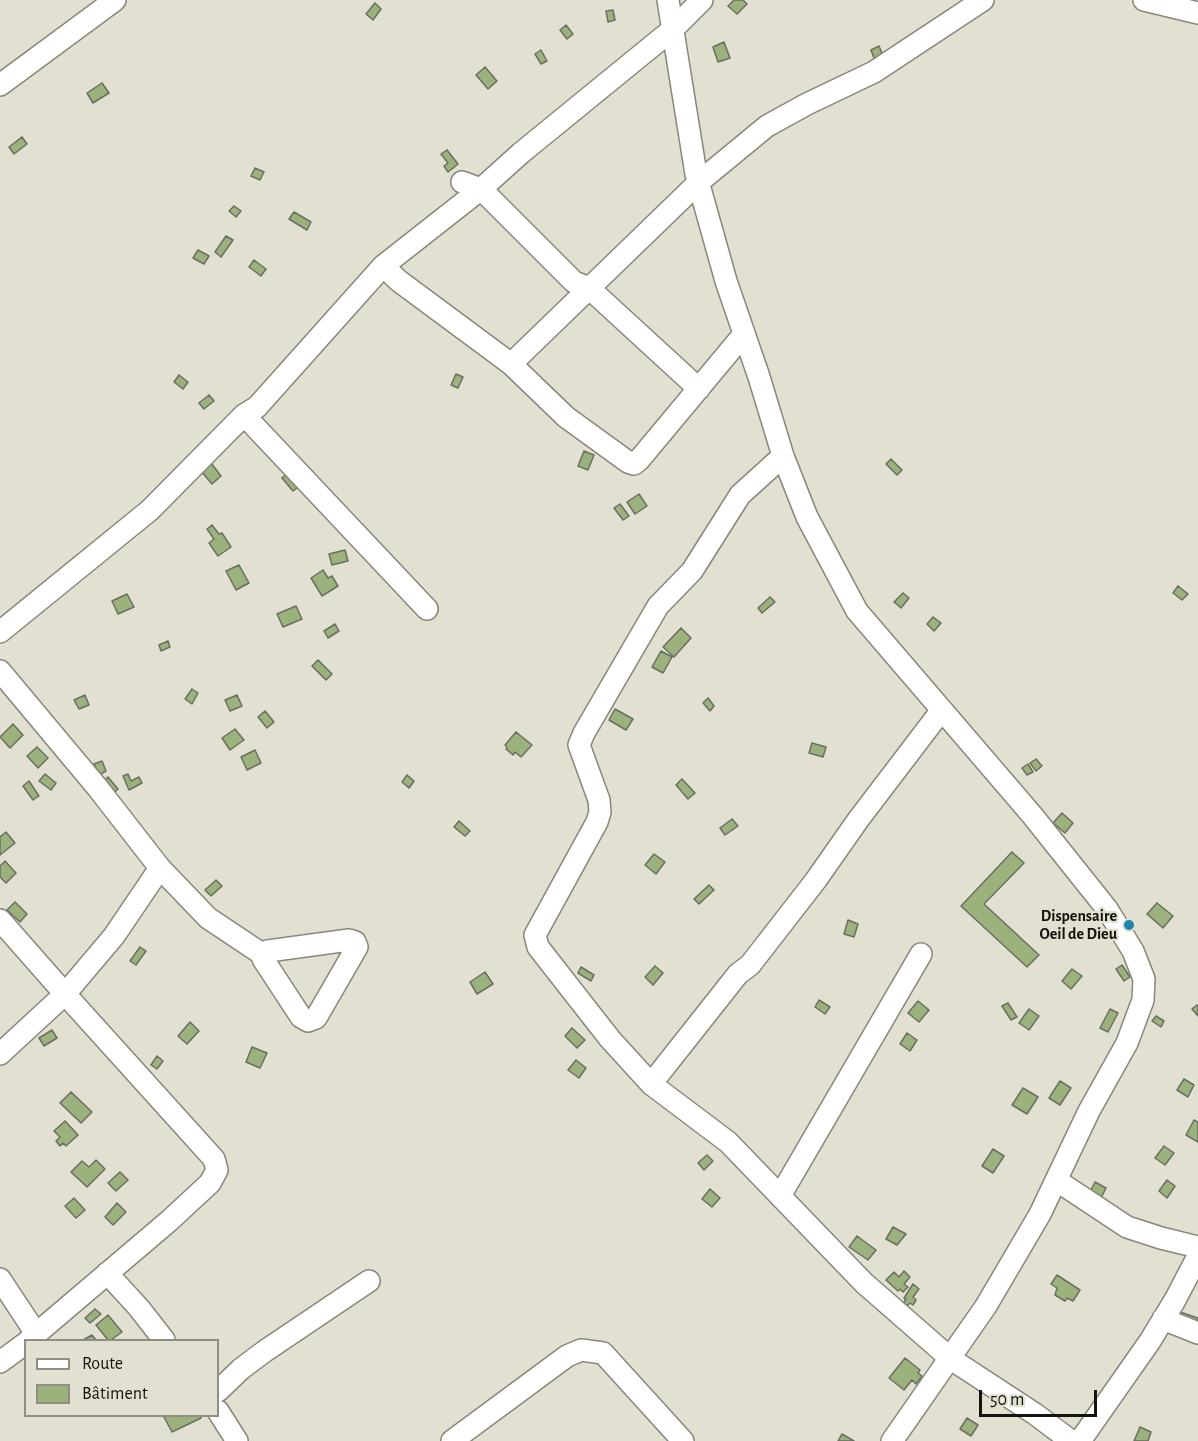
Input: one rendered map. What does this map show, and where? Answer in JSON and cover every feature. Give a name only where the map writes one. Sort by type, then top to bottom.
[{"type":"street","points":[[0,85],[115,0]]},
{"type":"street","points":[[668,0],[699,182],[726,281],[783,456],[807,517],[857,611],[1032,815],[1107,909],[1133,951],[1144,979],[1143,1000],[1127,1043],[1089,1112],[1040,1214],[986,1306],[892,1441]]},
{"type":"street","points":[[0,632],[150,510],[244,415],[257,407],[383,266],[471,186],[521,153],[673,29],[702,0]]},
{"type":"street","points":[[511,364],[699,182],[767,126],[874,72],[983,0]]},
{"type":"street","points":[[1144,0],[1198,13]]},
{"type":"street","points":[[471,186],[574,282],[589,288],[699,389]]},
{"type":"street","points":[[383,266],[399,281],[511,364],[566,417],[634,464],[744,334]]},
{"type":"street","points":[[244,415],[427,609]]},
{"type":"street","points":[[783,456],[740,495],[692,571],[658,606],[584,733],[579,745],[600,800],[600,812],[597,822],[535,935],[538,947],[610,1038],[651,1084],[728,1142],[864,1283],[951,1359],[1035,1414],[1071,1441]]},
{"type":"street","points":[[0,671],[97,787],[160,868],[208,918],[262,954],[301,1017],[308,1021],[316,1018],[357,947],[355,942],[349,940],[268,951],[262,954]]},
{"type":"street","points":[[651,1084],[738,974],[750,965],[941,711]]},
{"type":"street","points":[[0,1054],[65,994],[114,936],[160,868]]},
{"type":"street","points":[[0,920],[214,1159],[217,1170],[210,1183],[178,1213],[31,1339],[0,1279]]},
{"type":"street","points":[[780,1196],[921,954]]},
{"type":"street","points":[[1056,1180],[1127,1227],[1198,1247]]},
{"type":"street","points":[[1080,1441],[1163,1320],[1198,1256]]},
{"type":"street","points":[[107,1273],[139,1308],[162,1339]]},
{"type":"street","points":[[219,1390],[265,1351],[369,1281]]},
{"type":"street","points":[[1163,1320],[1198,1333]]},
{"type":"street","points":[[0,1362],[24,1344]]},
{"type":"street","points":[[452,1441],[567,1356],[581,1350],[603,1353],[683,1441]]},
{"type":"street","points":[[219,1413],[237,1441]]},
{"type":"building","points":[[734,0],[743,0],[747,4],[737,14],[728,6]]},
{"type":"building","points":[[375,3],[381,9],[373,20],[366,14]]},
{"type":"building","points":[[613,10],[615,20],[608,22],[606,11]]},
{"type":"building","points":[[566,25],[573,34],[567,39],[560,30]]},
{"type":"building","points":[[724,42],[730,58],[718,62],[713,47]]},
{"type":"building","points":[[879,46],[886,63],[877,66],[871,50]]},
{"type":"building","points":[[541,50],[547,61],[541,64],[535,54]]},
{"type":"building","points":[[485,67],[497,81],[488,89],[476,75]]},
{"type":"building","points":[[102,83],[109,93],[93,103],[87,93]]},
{"type":"building","points":[[22,137],[27,144],[14,154],[9,147]]},
{"type":"building","points":[[447,150],[458,164],[448,172],[444,166],[448,163],[441,154]]},
{"type":"building","points":[[255,168],[264,172],[260,180],[251,176]]},
{"type":"building","points":[[234,206],[241,211],[236,217],[229,211]]},
{"type":"building","points":[[294,212],[311,222],[307,230],[289,219]]},
{"type":"building","points":[[226,236],[233,240],[221,257],[215,252]]},
{"type":"building","points":[[198,250],[209,256],[204,264],[193,258]]},
{"type":"building","points":[[254,260],[266,269],[261,276],[249,267]]},
{"type":"building","points":[[456,374],[463,377],[458,388],[451,385]]},
{"type":"building","points":[[179,375],[188,382],[183,389],[174,382]]},
{"type":"building","points":[[209,395],[214,401],[204,409],[199,403]]},
{"type":"building","points":[[584,451],[594,455],[588,470],[578,466]]},
{"type":"building","points":[[891,459],[902,470],[897,475],[886,464]]},
{"type":"building","points":[[211,463],[221,476],[212,484],[201,471]]},
{"type":"building","points":[[290,471],[301,485],[293,491],[282,478]]},
{"type":"building","points":[[639,494],[647,506],[635,514],[627,502]]},
{"type":"building","points":[[620,504],[629,516],[623,520],[614,508]]},
{"type":"building","points":[[212,525],[219,534],[222,533],[231,547],[218,556],[209,543],[214,539],[207,529]]},
{"type":"building","points":[[345,550],[348,561],[332,565],[329,554]]},
{"type":"building","points":[[239,565],[249,583],[236,590],[226,571]]},
{"type":"building","points":[[323,570],[328,578],[332,576],[338,586],[322,596],[311,578]]},
{"type":"building","points":[[1178,586],[1188,594],[1182,600],[1173,593]]},
{"type":"building","points":[[903,593],[909,598],[901,608],[894,602]]},
{"type":"building","points":[[127,594],[134,607],[118,614],[112,601]]},
{"type":"building","points":[[770,597],[775,602],[762,613],[758,608]]},
{"type":"building","points":[[296,606],[302,619],[283,627],[277,614]]},
{"type":"building","points":[[933,617],[941,623],[934,631],[927,624]]},
{"type":"building","points":[[335,624],[339,631],[328,638],[324,631]]},
{"type":"building","points":[[681,628],[691,638],[674,657],[663,647]]},
{"type":"building","points":[[168,641],[170,647],[161,651],[159,645]]},
{"type":"building","points":[[661,651],[672,657],[663,673],[652,667]]},
{"type":"building","points":[[318,660],[332,674],[326,680],[312,666]]},
{"type":"building","points":[[192,689],[198,693],[192,704],[185,699]]},
{"type":"building","points":[[85,695],[89,705],[79,709],[74,700]]},
{"type":"building","points":[[237,695],[242,706],[230,711],[225,700]]},
{"type":"building","points":[[708,698],[714,706],[710,711],[703,703]]},
{"type":"building","points":[[615,709],[633,719],[626,730],[609,720]]},
{"type":"building","points":[[265,711],[274,722],[267,728],[258,717]]},
{"type":"building","points":[[13,724],[23,735],[10,748],[0,737]]},
{"type":"building","points":[[235,729],[244,740],[230,750],[222,738]]},
{"type":"building","points":[[516,732],[532,745],[521,757],[515,752],[513,755],[505,745]]},
{"type":"building","points":[[812,743],[826,747],[823,757],[809,753]]},
{"type":"building","points":[[37,747],[48,758],[38,768],[27,756]]},
{"type":"building","points":[[255,750],[261,763],[247,770],[241,757]]},
{"type":"building","points":[[1036,759],[1042,766],[1036,771],[1030,763]]},
{"type":"building","points":[[102,761],[106,771],[99,775],[94,764]]},
{"type":"building","points":[[1028,764],[1033,772],[1027,775],[1022,768]]},
{"type":"building","points":[[45,774],[56,783],[51,790],[39,781]]},
{"type":"building","points":[[128,774],[131,781],[139,777],[142,783],[129,790],[123,776]]},
{"type":"building","points":[[407,775],[414,781],[409,788],[402,782]]},
{"type":"building","points":[[108,777],[118,789],[112,795],[102,783]]},
{"type":"building","points":[[682,779],[695,793],[688,799],[676,785]]},
{"type":"building","points":[[29,781],[39,796],[33,800],[23,786]]},
{"type":"building","points":[[1062,813],[1073,823],[1065,833],[1053,823]]},
{"type":"building","points":[[732,819],[738,826],[725,835],[720,828]]},
{"type":"building","points":[[459,821],[470,831],[465,836],[454,827]]},
{"type":"building","points":[[6,832],[15,843],[0,855],[0,837]]},
{"type":"building","points":[[1012,852],[1024,863],[984,904],[1039,955],[1027,967],[961,906]]},
{"type":"building","points":[[654,854],[665,862],[656,874],[645,865]]},
{"type":"building","points":[[5,861],[16,873],[6,883],[0,877],[0,866]]},
{"type":"building","points":[[216,880],[222,886],[211,896],[205,890]]},
{"type":"building","points":[[709,885],[714,890],[699,904],[694,899]]},
{"type":"building","points":[[15,902],[27,914],[20,922],[7,910]]},
{"type":"building","points":[[1157,903],[1173,916],[1163,928],[1147,914]]},
{"type":"building","points":[[848,920],[858,924],[854,937],[844,934]]},
{"type":"building","points":[[140,947],[146,951],[136,965],[130,961]]},
{"type":"building","points":[[1122,965],[1130,977],[1124,981],[1116,969]]},
{"type":"building","points":[[655,966],[663,973],[653,985],[645,977]]},
{"type":"building","points":[[581,967],[594,975],[591,981],[578,973]]},
{"type":"building","points":[[1072,969],[1082,976],[1071,989],[1062,981]]},
{"type":"building","points":[[485,972],[493,984],[477,994],[470,982]]},
{"type":"building","points":[[819,1000],[830,1007],[825,1014],[815,1007]]},
{"type":"building","points":[[918,1001],[929,1010],[919,1022],[908,1013]]},
{"type":"building","points":[[1008,1003],[1017,1017],[1011,1020],[1002,1006]]},
{"type":"building","points":[[1198,1006],[1198,1016],[1192,1009]]},
{"type":"building","points":[[1029,1009],[1039,1016],[1029,1030],[1019,1023]]},
{"type":"building","points":[[1110,1009],[1118,1013],[1108,1032],[1100,1028]]},
{"type":"building","points":[[1156,1016],[1164,1021],[1161,1027],[1152,1021]]},
{"type":"building","points":[[190,1022],[199,1031],[187,1044],[178,1036]]},
{"type":"building","points":[[572,1028],[585,1040],[577,1048],[565,1036]]},
{"type":"building","points":[[52,1030],[57,1038],[44,1046],[39,1038]]},
{"type":"building","points":[[907,1033],[917,1040],[910,1051],[900,1044]]},
{"type":"building","points":[[252,1047],[267,1053],[260,1068],[246,1062]]},
{"type":"building","points":[[157,1056],[163,1061],[157,1069],[151,1065]]},
{"type":"building","points":[[576,1060],[586,1068],[579,1078],[568,1070]]},
{"type":"building","points":[[1184,1079],[1194,1085],[1188,1097],[1177,1090]]},
{"type":"building","points":[[1060,1081],[1071,1088],[1060,1105],[1049,1098]]},
{"type":"building","points":[[1023,1088],[1038,1097],[1027,1114],[1012,1105]]},
{"type":"building","points":[[71,1092],[92,1112],[81,1123],[60,1103]]},
{"type":"building","points":[[1194,1120],[1198,1122],[1198,1142],[1186,1135]]},
{"type":"building","points":[[65,1121],[78,1135],[66,1146],[63,1143],[60,1146],[56,1141],[60,1137],[54,1131]]},
{"type":"building","points":[[1164,1146],[1174,1153],[1165,1165],[1155,1158]]},
{"type":"building","points":[[993,1149],[1004,1156],[993,1173],[982,1166]]},
{"type":"building","points":[[707,1155],[713,1161],[704,1170],[698,1163]]},
{"type":"building","points":[[96,1160],[105,1169],[87,1187],[71,1172],[82,1161],[89,1167]]},
{"type":"building","points":[[120,1172],[128,1180],[116,1191],[108,1183]]},
{"type":"building","points":[[1167,1180],[1175,1186],[1167,1198],[1159,1191]]},
{"type":"building","points":[[1095,1182],[1106,1188],[1101,1198],[1090,1192]]},
{"type":"building","points":[[710,1189],[720,1198],[712,1207],[702,1199]]},
{"type":"building","points":[[74,1198],[85,1210],[76,1218],[65,1206]]},
{"type":"building","points":[[117,1203],[126,1212],[113,1225],[105,1217]]},
{"type":"building","points":[[893,1227],[906,1234],[897,1245],[886,1239]]},
{"type":"building","points":[[857,1236],[876,1250],[868,1260],[849,1247]]},
{"type":"building","points":[[904,1271],[910,1277],[904,1284],[908,1287],[903,1292],[900,1289],[898,1291],[886,1280],[894,1272],[899,1277]]},
{"type":"building","points":[[1057,1275],[1080,1290],[1073,1301],[1067,1298],[1065,1301],[1055,1295],[1057,1288],[1051,1284]]},
{"type":"building","points":[[913,1284],[919,1289],[913,1297],[916,1300],[913,1305],[910,1303],[907,1306],[903,1304],[906,1299],[904,1298]]},
{"type":"building","points":[[95,1309],[101,1314],[90,1323],[85,1318]]},
{"type":"building","points":[[1177,1311],[1198,1318],[1198,1325],[1175,1318]]},
{"type":"building","points":[[108,1315],[122,1332],[112,1339],[107,1339],[96,1325]]},
{"type":"building","points":[[905,1358],[920,1370],[918,1373],[922,1376],[916,1384],[912,1380],[904,1390],[889,1378]]},
{"type":"building","points":[[164,1417],[200,1417],[201,1418],[172,1432]]},
{"type":"building","points":[[967,1418],[978,1425],[971,1436],[960,1429]]},
{"type":"building","points":[[1140,1427],[1151,1432],[1148,1441],[1134,1441]]},
{"type":"building","points":[[842,1434],[854,1441],[838,1441]]},
{"type":"place","name":"Dispensaire Oeil de Dieu","points":[[1129,925]]}]
